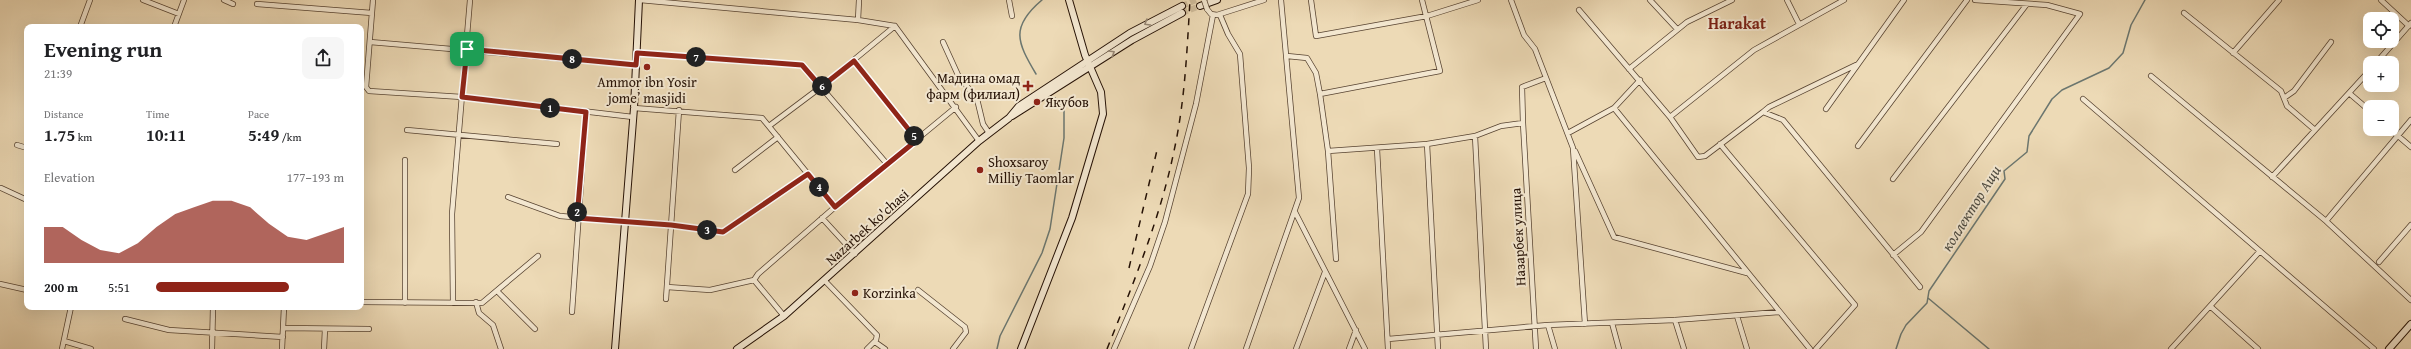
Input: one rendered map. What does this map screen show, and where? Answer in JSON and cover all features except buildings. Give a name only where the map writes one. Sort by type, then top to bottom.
[{"type":"main road","points":[[615,349],[634,108],[639,0]]},
{"type":"main road","points":[[1022,349],[1072,218],[1100,128],[1103,101],[1069,0]]},
{"type":"main road","points":[[1200,6],[1216,0]]},
{"type":"main road","name":"Nazarbek ko'chasi","points":[[737,349],[784,316],[825,281],[979,141],[1009,118],[1019,106],[1089,63],[1154,19],[1182,6]]},
{"type":"main road","name":"Nazarbek ko'chasi","points":[[1089,63],[1182,13]]},
{"type":"main road","points":[[2389,349],[2411,324]]},
{"type":"street","points":[[81,24],[90,0]]},
{"type":"street","points":[[143,0],[179,14]]},
{"type":"street","points":[[175,24],[184,0]]},
{"type":"street","points":[[224,0],[233,4]]},
{"type":"street","points":[[373,0],[366,87],[369,91],[462,97],[633,118]]},
{"type":"street","points":[[453,303],[452,214],[470,0]]},
{"type":"street","points":[[639,0],[858,20],[895,26],[956,107],[979,141]]},
{"type":"street","points":[[858,20],[859,0]]},
{"type":"street","points":[[1009,0],[1012,16]]},
{"type":"street","points":[[1204,0],[1207,9],[1213,15],[1220,15],[1264,0]]},
{"type":"street","points":[[1246,349],[1296,212],[1299,198],[1287,56],[1280,0]]},
{"type":"street","points":[[1311,0],[1316,36],[1427,16],[1478,0]]},
{"type":"street","points":[[1320,94],[1440,71],[1422,0]]},
{"type":"street","points":[[1511,0],[1524,35],[1535,49],[1573,148],[1614,237],[1747,274]]},
{"type":"street","points":[[1650,0],[1677,29]]},
{"type":"street","points":[[1629,69],[1687,22],[1732,0]]},
{"type":"street","points":[[1787,0],[1800,24]]},
{"type":"street","points":[[1670,117],[1754,50],[1844,0]]},
{"type":"street","points":[[1826,109],[1904,0]]},
{"type":"street","points":[[1858,146],[1967,0]]},
{"type":"street","points":[[1893,255],[1921,232],[2080,14],[2047,2],[2027,4],[1975,0]]},
{"type":"street","points":[[2233,53],[2279,0]]},
{"type":"street","points":[[2381,0],[2410,24],[2382,56]]},
{"type":"street","points":[[257,4],[372,13]]},
{"type":"street","points":[[1893,179],[2027,4]]},
{"type":"street","points":[[1579,10],[1670,117],[1698,157],[1705,156],[1763,112],[1858,64]]},
{"type":"street","points":[[2184,13],[2281,91],[2287,106],[2315,130]]},
{"type":"street","points":[[1114,349],[1150,266],[1165,222],[1196,104],[1213,15]]},
{"type":"street","points":[[1191,349],[1248,194],[1249,168],[1240,54],[1228,34],[1220,15]]},
{"type":"street","points":[[769,126],[854,61],[895,26]]},
{"type":"street","points":[[370,42],[467,49],[636,65]]},
{"type":"street","points":[[943,42],[958,75],[977,99],[983,124],[989,134]]},
{"type":"street","points":[[2284,98],[2294,91],[2331,42]]},
{"type":"street","points":[[637,53],[802,65],[887,164]]},
{"type":"street","points":[[1287,56],[1307,58],[1316,73],[1328,151],[1336,260]]},
{"type":"street","points":[[854,61],[917,140]]},
{"type":"street","points":[[2151,76],[2326,221],[2411,300]]},
{"type":"street","name":"Назарбек улица","points":[[1536,349],[1522,87],[1546,78]]},
{"type":"street","points":[[2272,177],[2363,78]]},
{"type":"street","points":[[1568,133],[1614,108],[1640,80]]},
{"type":"street","points":[[2349,93],[2363,105]]},
{"type":"street","points":[[2083,99],[2374,349]]},
{"type":"street","points":[[667,287],[710,290],[754,280],[758,274],[822,218],[956,107]]},
{"type":"street","points":[[634,108],[679,110],[762,118],[835,207]]},
{"type":"street","points":[[1614,108],[1747,274],[1810,349]]},
{"type":"street","points":[[666,299],[679,110]]},
{"type":"street","points":[[572,312],[577,218],[586,112]]},
{"type":"street","points":[[1763,112],[1783,120],[1920,287]]},
{"type":"street","points":[[2399,135],[2411,120]]},
{"type":"street","points":[[1328,151],[1377,149],[1427,144],[1475,136],[1501,126],[1523,123]]},
{"type":"street","points":[[406,130],[557,144]]},
{"type":"street","points":[[1475,136],[1486,349]]},
{"type":"street","points":[[2326,221],[2398,136],[2411,147]]},
{"type":"street","points":[[735,170],[778,137]]},
{"type":"street","points":[[1427,144],[1438,349]]},
{"type":"street","points":[[1720,144],[1855,305],[1816,349]]},
{"type":"street","points":[[17,145],[24,147]]},
{"type":"street","points":[[1573,148],[1585,324]]},
{"type":"street","points":[[1377,149],[1388,349]]},
{"type":"street","points":[[405,160],[405,303]]},
{"type":"street","points":[[508,197],[560,216],[671,225],[723,232],[808,174]]},
{"type":"street","points":[[1,188],[24,199]]},
{"type":"street","points":[[1296,212],[1365,349]]},
{"type":"street","points":[[822,218],[855,254]]},
{"type":"street","points":[[2379,262],[2411,225]]},
{"type":"street","points":[[2171,349],[2260,251]]},
{"type":"street","points":[[364,302],[476,302],[482,304],[498,292],[538,256]]},
{"type":"street","points":[[1296,349],[1325,272]]},
{"type":"street","points":[[754,280],[784,316]]},
{"type":"street","points":[[825,281],[877,335],[875,342],[866,349]]},
{"type":"street","points":[[0,284],[24,289]]},
{"type":"street","points":[[918,290],[966,329],[953,349]]},
{"type":"street","points":[[498,292],[535,329]]},
{"type":"street","points":[[476,302],[479,313],[493,325],[501,349]]},
{"type":"street","points":[[2210,306],[2258,349]]},
{"type":"street","points":[[62,349],[70,310]]},
{"type":"street","points":[[212,349],[213,310]]},
{"type":"street","points":[[282,349],[284,310]]},
{"type":"street","points":[[1388,339],[1535,328],[1548,325],[1676,320],[1779,312]]},
{"type":"street","points":[[1737,316],[1747,349]]},
{"type":"street","points":[[125,319],[169,330],[213,334],[283,337]]},
{"type":"street","points":[[1676,320],[1684,349]]},
{"type":"street","points":[[1612,323],[1619,349]]},
{"type":"street","points":[[1548,325],[1555,349]]},
{"type":"street","points":[[283,328],[369,329]]},
{"type":"street","points":[[324,349],[325,329]]},
{"type":"street","points":[[1349,349],[1356,330]]},
{"type":"street","points":[[64,341],[91,349]]},
{"type":"street","points":[[875,342],[885,349]]},
{"type":"waterway","points":[[1036,74],[1024,53],[1020,35],[1021,27],[1025,18],[1042,0]]},
{"type":"waterway","name":"коллектор Ащи","points":[[1896,349],[1906,325],[1927,303],[1929,291],[2005,179],[2004,171],[2027,152],[2029,136],[2052,99],[2062,90],[2109,68],[2123,53],[2131,25],[2145,0]]},
{"type":"waterway","points":[[997,349],[1000,336],[1042,253],[1050,229],[1064,138],[1064,109],[1055,98]]},
{"type":"waterway","points":[[1928,298],[1989,349]]},
{"type":"tunnel","points":[[1182,6],[1196,0]]},
{"type":"tunnel","points":[[1182,13],[1200,6]]},
{"type":"railway","points":[[1107,349],[1154,226],[1174,151],[1181,113],[1187,57],[1190,0]]},
{"type":"railway","points":[[1129,268],[1158,146]]},
{"type":"place","name":"Ammor ibn Yosir jome’ masjidi","points":[[647,67]]},
{"type":"place","name":"Мадина омад фарм (филиал)","points":[[1028,86]]},
{"type":"place","name":"Якубов","points":[[1037,102]]},
{"type":"place","name":"Shoxsaroy Milliy Taomlar","points":[[980,170]]},
{"type":"place","name":"Korzinka","points":[[855,293]]},
{"type":"district","name":"Harakat","points":[[1737,23]]},
{"type":"route","points":[[467,49],[636,65],[637,53],[802,65],[821,87],[854,61],[917,140],[835,207],[808,174],[723,232],[671,225],[577,218],[586,112],[462,97],[467,49]]}]
